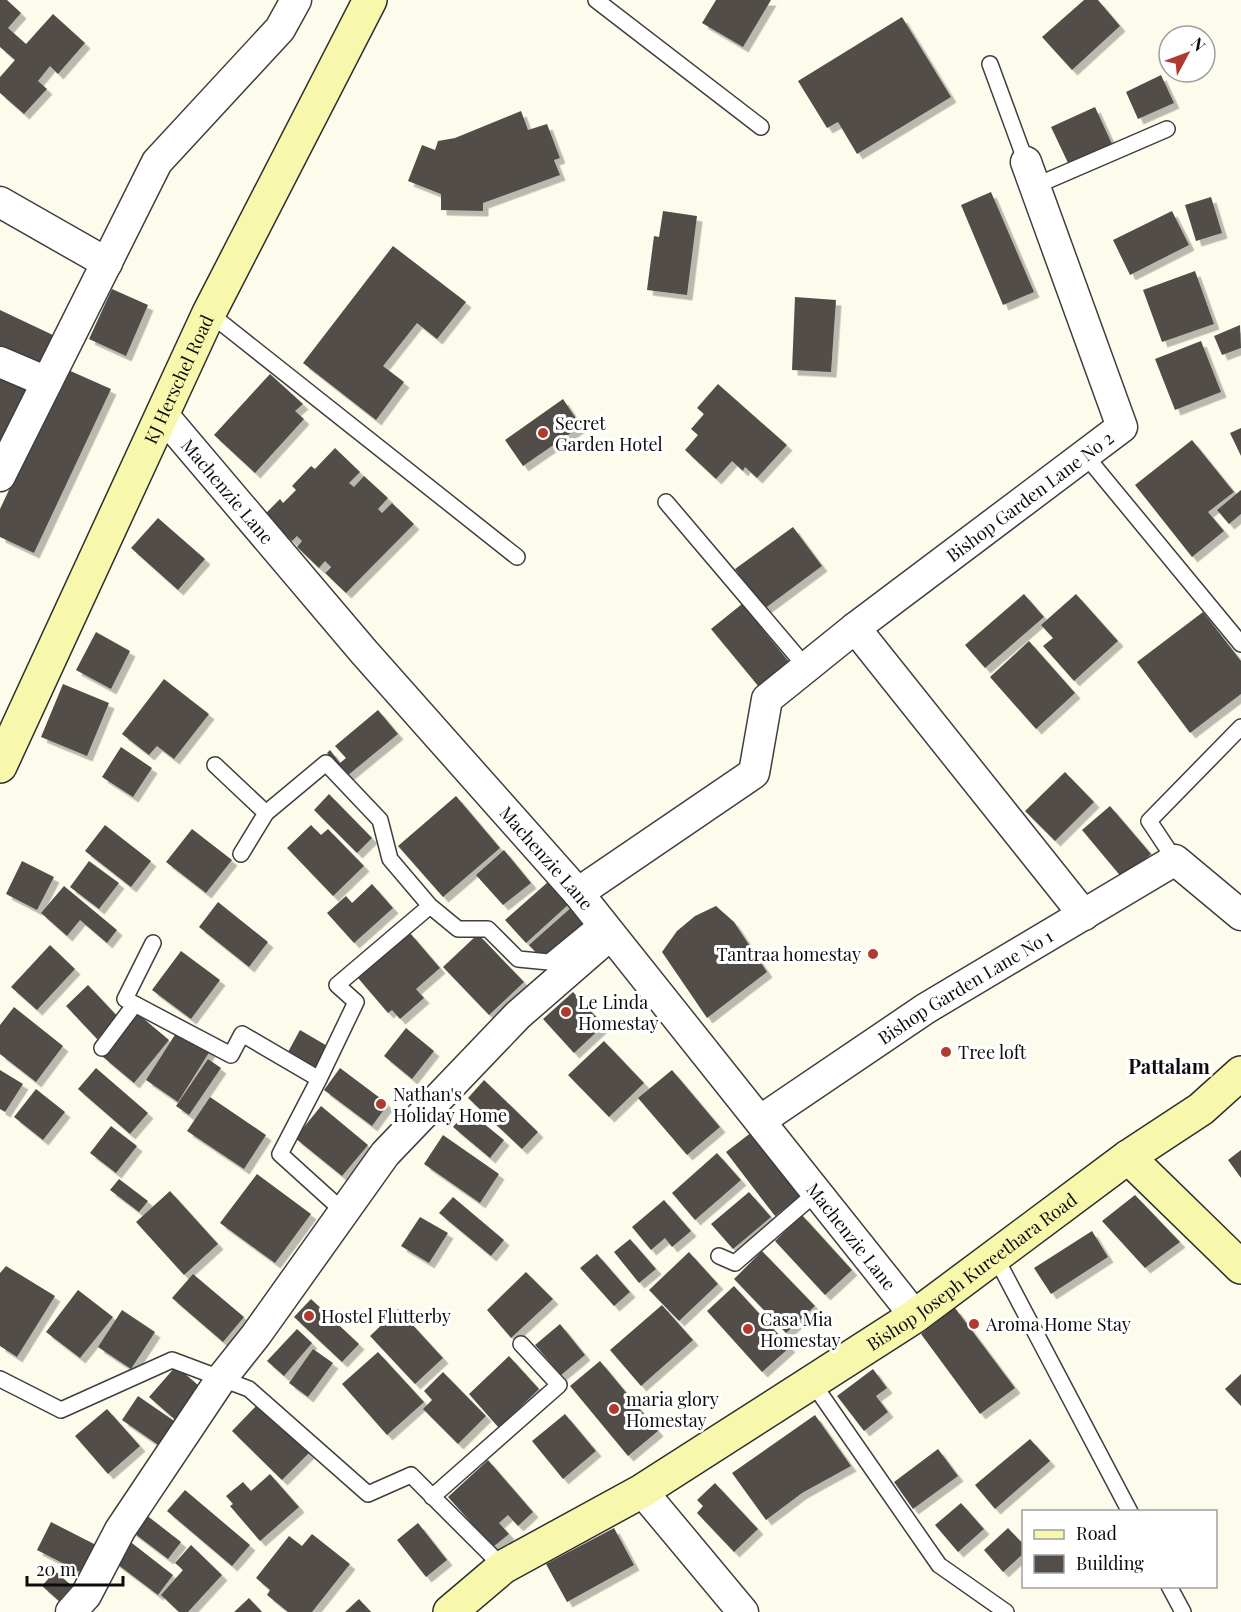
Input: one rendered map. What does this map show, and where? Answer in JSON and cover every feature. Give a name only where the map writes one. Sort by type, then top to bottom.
[{"type":"main road","name":"KJ Herschel Road","points":[[0,766],[209,313],[370,0]]},
{"type":"main road","name":"Bishop Joseph Kureethara Road","points":[[450,1612],[503,1567],[642,1491],[915,1316],[1128,1157],[1201,1109],[1241,1073]]},
{"type":"main road","points":[[1128,1157],[1241,1268]]},
{"type":"street","points":[[0,476],[157,162],[280,29],[296,0]]},
{"type":"street","name":"Bishop Garden Lane No 2","points":[[578,894],[754,773],[767,699],[855,628],[1122,427],[1031,174]]},
{"type":"street","points":[[0,202],[107,263]]},
{"type":"street","points":[[0,362],[47,382]]},
{"type":"street","name":"Machenzie Lane","points":[[163,415],[364,652],[578,894],[915,1316]]},
{"type":"street","points":[[855,628],[1084,915]]},
{"type":"street","points":[[1174,860],[1241,915]]},
{"type":"street","name":"Bishop Garden Lane No 1","points":[[760,1120],[925,1009],[1174,860]]},
{"type":"street","points":[[71,1612],[86,1595],[120,1530],[221,1379],[256,1335],[385,1154],[605,928]]},
{"type":"street","points":[[642,1491],[743,1612]]},
{"type":"lane","points":[[596,0],[760,128]]},
{"type":"lane","points":[[990,64],[1031,174],[1167,129]]},
{"type":"lane","points":[[209,313],[517,557]]},
{"type":"lane","points":[[1085,455],[1241,644]]},
{"type":"lane","points":[[666,502],[806,668]]},
{"type":"lane","points":[[1174,860],[1149,820],[1241,727]]},
{"type":"lane","points":[[241,854],[266,813],[326,763],[380,820],[390,859],[430,906],[458,929],[488,929],[518,960],[549,962],[605,928]]},
{"type":"lane","points":[[215,765],[266,813]]},
{"type":"lane","points":[[343,1211],[280,1154],[356,1002],[337,985],[430,906]]},
{"type":"lane","points":[[153,943],[125,999],[231,1055],[242,1034],[319,1079]]},
{"type":"lane","points":[[102,1048],[135,1004]]},
{"type":"lane","points":[[719,1256],[735,1263],[817,1192]]},
{"type":"lane","points":[[995,1256],[1129,1510]]},
{"type":"lane","points":[[432,1497],[559,1385],[521,1344]]},
{"type":"lane","points":[[0,1378],[61,1410],[172,1360],[249,1389],[369,1494],[411,1474],[503,1567]]},
{"type":"lane","points":[[812,1382],[939,1565],[1006,1612]]},
{"type":"lane","points":[[1170,1588],[1183,1612]]},
{"type":"building","points":[[0,0],[7,0],[21,13],[8,28],[26,44],[53,14],[85,43],[58,74],[50,66],[38,81],[47,89],[24,114],[0,93],[0,77],[15,60],[0,47]]},
{"type":"building","points":[[716,0],[771,0],[743,47],[702,23]]},
{"type":"building","points":[[1084,0],[1098,0],[1120,26],[1072,70],[1042,37]]},
{"type":"building","points":[[902,17],[951,97],[857,154],[838,122],[827,128],[798,81]]},
{"type":"building","points":[[1157,77],[1157,84],[1165,84],[1174,103],[1138,119],[1126,92]]},
{"type":"building","points":[[1095,107],[1112,144],[1069,165],[1051,127]]},
{"type":"building","points":[[521,111],[528,130],[547,124],[560,158],[554,160],[560,175],[483,203],[483,211],[441,210],[441,194],[408,181],[422,145],[435,150],[438,141],[455,138]]},
{"type":"building","points":[[991,192],[1034,292],[1003,305],[961,205]]},
{"type":"building","points":[[1211,197],[1222,233],[1196,241],[1185,205]]},
{"type":"building","points":[[663,211],[697,216],[687,295],[647,290],[654,236],[659,237]]},
{"type":"building","points":[[1172,211],[1189,245],[1130,275],[1113,240]]},
{"type":"building","points":[[393,246],[466,302],[437,339],[417,323],[383,366],[404,382],[376,420],[303,363]]},
{"type":"building","points":[[1195,271],[1214,324],[1162,342],[1143,290]]},
{"type":"building","points":[[112,289],[148,305],[126,356],[89,339]]},
{"type":"building","points":[[795,297],[836,300],[831,372],[792,370]]},
{"type":"building","points":[[0,310],[55,336],[37,372],[0,355]]},
{"type":"building","points":[[1240,325],[1241,348],[1222,355],[1214,336]]},
{"type":"building","points":[[1201,341],[1221,392],[1175,410],[1155,359]]},
{"type":"building","points":[[0,368],[35,386],[0,452]]},
{"type":"building","points":[[66,369],[111,389],[34,553],[0,537],[0,509]]},
{"type":"building","points":[[270,374],[303,404],[295,411],[304,419],[255,473],[214,435]]},
{"type":"building","points":[[718,384],[787,445],[757,478],[745,467],[743,471],[732,461],[716,479],[685,450],[698,435],[691,429],[704,414],[697,408]]},
{"type":"building","name":"Secret Garden Hotel","points":[[563,399],[581,426],[523,466],[505,440]]},
{"type":"building","points":[[1241,428],[1241,456],[1230,433]]},
{"type":"building","points":[[1192,440],[1234,492],[1208,512],[1224,531],[1192,557],[1135,485]]},
{"type":"building","points":[[335,448],[360,472],[349,483],[354,487],[364,476],[388,498],[378,509],[382,513],[392,503],[414,524],[346,593],[325,573],[331,567],[325,561],[319,568],[297,547],[302,541],[297,536],[292,541],[264,515],[280,499],[283,503],[296,490],[292,486],[311,466],[315,469]]},
{"type":"building","points":[[1241,490],[1241,514],[1229,524],[1217,510]]},
{"type":"building","points":[[158,518],[205,559],[178,590],[131,548]]},
{"type":"building","points":[[793,527],[822,566],[764,609],[735,569]]},
{"type":"building","points":[[1024,594],[1044,617],[985,668],[965,645]]},
{"type":"building","points":[[1076,594],[1118,641],[1074,681],[1043,646],[1053,638],[1041,625]]},
{"type":"building","points":[[742,604],[789,662],[759,687],[711,629]]},
{"type":"building","points":[[1203,612],[1241,661],[1241,694],[1190,733],[1137,662]]},
{"type":"building","points":[[96,632],[130,651],[111,689],[76,670]]},
{"type":"building","points":[[1029,641],[1075,693],[1036,729],[990,677]]},
{"type":"building","points":[[164,679],[209,714],[174,759],[157,746],[149,755],[122,734]]},
{"type":"building","points":[[63,684],[109,703],[87,756],[41,737]]},
{"type":"building","points":[[378,710],[398,734],[347,776],[327,753],[330,750],[340,763],[346,758],[335,746]]},
{"type":"building","points":[[121,747],[152,768],[133,797],[102,777]]},
{"type":"building","points":[[1065,772],[1094,802],[1055,841],[1025,811]]},
{"type":"building","points":[[329,794],[372,838],[357,853],[314,810]]},
{"type":"building","points":[[456,796],[500,848],[443,897],[398,846]]},
{"type":"building","points":[[1110,806],[1151,854],[1123,879],[1082,830]]},
{"type":"building","points":[[105,825],[151,861],[131,887],[85,851]]},
{"type":"building","points":[[311,825],[321,835],[328,829],[364,866],[333,896],[287,848]]},
{"type":"building","points":[[192,829],[232,860],[206,893],[166,862]]},
{"type":"building","points":[[504,850],[531,883],[503,905],[476,875]]},
{"type":"building","points":[[22,861],[54,877],[37,910],[6,894]]},
{"type":"building","points":[[89,861],[119,883],[99,909],[70,887]]},
{"type":"building","points":[[548,882],[569,904],[526,943],[505,920]]},
{"type":"building","points":[[372,884],[393,908],[354,943],[327,913],[346,896],[352,903]]},
{"type":"building","points":[[64,886],[117,930],[107,943],[80,920],[67,936],[41,913]]},
{"type":"building","points":[[218,902],[268,942],[249,967],[199,927]]},
{"type":"building","points":[[573,906],[589,926],[555,955],[539,956],[529,945]]},
{"type":"building","points":[[716,906],[734,922],[767,972],[707,1018],[662,952],[677,931],[695,916]]},
{"type":"building","points":[[410,933],[440,968],[416,989],[424,998],[400,1019],[392,1010],[388,1013],[358,978]]},
{"type":"building","points":[[478,934],[524,982],[489,1015],[443,967]]},
{"type":"building","points":[[50,945],[75,969],[37,1010],[11,987]]},
{"type":"building","points":[[181,951],[220,980],[191,1019],[152,990]]},
{"type":"building","points":[[88,985],[119,1018],[97,1039],[66,1006]]},
{"type":"building","points":[[573,992],[604,1025],[574,1053],[543,1019]]},
{"type":"building","points":[[14,1007],[63,1046],[36,1082],[0,1054],[0,1025]]},
{"type":"building","points":[[138,1014],[169,1040],[134,1083],[103,1057]]},
{"type":"building","points":[[406,1028],[434,1051],[412,1079],[384,1056]]},
{"type":"building","points":[[178,1030],[210,1051],[178,1102],[146,1080]]},
{"type":"building","points":[[300,1030],[329,1047],[317,1071],[288,1052]]},
{"type":"building","points":[[604,1041],[644,1083],[609,1117],[568,1075]]},
{"type":"building","points":[[208,1059],[221,1068],[189,1115],[176,1106]]},
{"type":"building","points":[[96,1068],[148,1113],[130,1134],[78,1089]]},
{"type":"building","points":[[340,1068],[388,1104],[372,1126],[324,1090]]},
{"type":"building","points":[[0,1070],[23,1084],[5,1112],[0,1109]]},
{"type":"building","points":[[672,1070],[720,1127],[687,1155],[638,1098]]},
{"type":"building","points":[[484,1080],[538,1132],[522,1149],[468,1098]]},
{"type":"building","points":[[36,1089],[65,1112],[43,1140],[14,1117]]},
{"type":"building","points":[[210,1097],[266,1135],[244,1169],[187,1131]]},
{"type":"building","points":[[321,1106],[368,1145],[342,1176],[295,1138]]},
{"type":"building","points":[[467,1110],[504,1140],[490,1158],[453,1127]]},
{"type":"building","points":[[761,1125],[811,1188],[775,1216],[726,1152]]},
{"type":"building","points":[[111,1126],[137,1146],[116,1173],[90,1153]]},
{"type":"building","points":[[443,1135],[499,1174],[480,1203],[424,1164]]},
{"type":"building","points":[[1241,1150],[1241,1178],[1228,1160]]},
{"type":"building","points":[[717,1153],[741,1180],[695,1220],[672,1193]]},
{"type":"building","points":[[257,1174],[311,1214],[275,1263],[220,1223]]},
{"type":"building","points":[[119,1179],[148,1201],[139,1212],[110,1190]]},
{"type":"building","points":[[170,1191],[218,1244],[184,1275],[136,1222]]},
{"type":"building","points":[[749,1192],[771,1217],[733,1249],[711,1224]]},
{"type":"building","points":[[1135,1195],[1180,1242],[1145,1268],[1102,1221]]},
{"type":"building","points":[[453,1197],[504,1240],[491,1256],[439,1213]]},
{"type":"building","points":[[664,1200],[691,1231],[672,1247],[665,1238],[651,1250],[632,1227]]},
{"type":"building","points":[[802,1215],[852,1270],[825,1295],[775,1241]]},
{"type":"building","points":[[420,1217],[448,1233],[429,1263],[401,1246]]},
{"type":"building","points":[[1092,1231],[1108,1257],[1051,1294],[1034,1268]]},
{"type":"building","points":[[630,1239],[656,1269],[639,1283],[614,1252]]},
{"type":"building","points":[[762,1251],[815,1306],[786,1333],[734,1279]]},
{"type":"building","points":[[689,1252],[718,1284],[679,1321],[649,1290]]},
{"type":"building","points":[[597,1254],[630,1292],[614,1306],[580,1268]]},
{"type":"building","points":[[6,1266],[55,1296],[17,1357],[0,1346],[0,1273]]},
{"type":"building","points":[[526,1272],[553,1299],[511,1338],[487,1310]]},
{"type":"building","points":[[193,1274],[244,1317],[223,1342],[172,1298]]},
{"type":"building","name":"Casa Mia Homestay","points":[[734,1286],[790,1347],[762,1372],[707,1311]]},
{"type":"building","points":[[78,1290],[113,1317],[80,1358],[46,1332]]},
{"type":"building","points":[[311,1299],[359,1344],[342,1362],[294,1317]]},
{"type":"building","points":[[662,1305],[693,1340],[641,1386],[610,1350]]},
{"type":"building","points":[[955,1308],[1015,1388],[980,1414],[921,1334]]},
{"type":"building","points":[[398,1309],[443,1358],[415,1384],[370,1336]]},
{"type":"building","points":[[122,1310],[155,1332],[131,1369],[98,1347]]},
{"type":"building","points":[[560,1324],[585,1355],[561,1375],[535,1345]]},
{"type":"building","points":[[297,1329],[312,1343],[284,1376],[267,1361]]},
{"type":"building","points":[[313,1349],[333,1363],[308,1397],[289,1383]]},
{"type":"building","points":[[378,1352],[424,1402],[387,1435],[342,1384]]},
{"type":"building","points":[[509,1356],[539,1389],[499,1428],[469,1394]]},
{"type":"building","name":"maria glory Homestay","points":[[600,1361],[658,1431],[628,1456],[570,1386]]},
{"type":"building","points":[[176,1366],[206,1392],[179,1423],[149,1397]]},
{"type":"building","points":[[873,1369],[887,1388],[876,1396],[888,1412],[864,1431],[837,1396]]},
{"type":"building","points":[[443,1372],[486,1416],[458,1444],[423,1409],[432,1400],[424,1391]]},
{"type":"building","points":[[1241,1374],[1241,1406],[1225,1389]]},
{"type":"building","points":[[138,1396],[183,1427],[167,1451],[122,1420]]},
{"type":"building","points":[[259,1403],[309,1453],[282,1480],[232,1431]]},
{"type":"building","points":[[107,1409],[140,1446],[108,1474],[75,1436]]},
{"type":"building","points":[[565,1414],[596,1451],[563,1479],[532,1441]]},
{"type":"building","points":[[815,1415],[851,1466],[802,1493],[766,1520],[732,1473]]},
{"type":"building","points":[[1030,1439],[1050,1461],[995,1509],[975,1485]]},
{"type":"building","points":[[938,1449],[958,1476],[913,1509],[894,1482]]},
{"type":"building","points":[[488,1460],[533,1512],[518,1526],[508,1515],[499,1523],[509,1534],[493,1547],[448,1497]]},
{"type":"building","points":[[270,1474],[299,1507],[260,1541],[230,1506],[233,1504],[226,1496],[243,1482],[251,1491]]},
{"type":"building","points":[[715,1483],[758,1529],[734,1552],[697,1513],[703,1506],[697,1500]]},
{"type":"building","points":[[185,1490],[250,1545],[232,1566],[167,1511]]},
{"type":"building","points":[[961,1503],[984,1529],[958,1552],[935,1525]]},
{"type":"building","points":[[145,1514],[181,1542],[168,1559],[131,1531]]},
{"type":"building","points":[[51,1522],[98,1546],[84,1574],[37,1550]]},
{"type":"building","points":[[418,1523],[447,1560],[426,1577],[397,1540]]},
{"type":"building","points":[[614,1528],[634,1565],[567,1602],[546,1564]]},
{"type":"building","points":[[1008,1528],[1022,1543],[1022,1555],[1003,1572],[984,1550]]},
{"type":"building","points":[[312,1534],[350,1564],[312,1612],[288,1612],[267,1595],[270,1590],[256,1578],[289,1536],[302,1546]]},
{"type":"building","points":[[128,1540],[173,1575],[158,1595],[113,1561]]},
{"type":"building","points":[[191,1545],[222,1575],[188,1612],[179,1612],[161,1595],[183,1570],[175,1563]]},
{"type":"building","points":[[55,1571],[72,1586],[59,1601],[42,1586]]},
{"type":"building","points":[[249,1598],[262,1612],[234,1612]]},
{"type":"building","points":[[359,1599],[371,1612],[345,1612]]},
{"type":"place","name":"Secret Garden Hotel","points":[[543,433]]},
{"type":"place","name":"Tantraa homestay","points":[[873,954]]},
{"type":"place","name":"Le Linda Homestay","points":[[566,1012]]},
{"type":"place","name":"Tree loft","points":[[946,1052]]},
{"type":"place","name":"Nathan's Holiday Home","points":[[381,1104]]},
{"type":"place","name":"Hostel Flutterby","points":[[309,1316]]},
{"type":"place","name":"Aroma Home Stay","points":[[974,1324]]},
{"type":"place","name":"Casa Mia Homestay","points":[[748,1329]]},
{"type":"place","name":"maria glory Homestay","points":[[614,1409]]},
{"type":"district","name":"Pattalam","points":[[1169,1065]]}]
